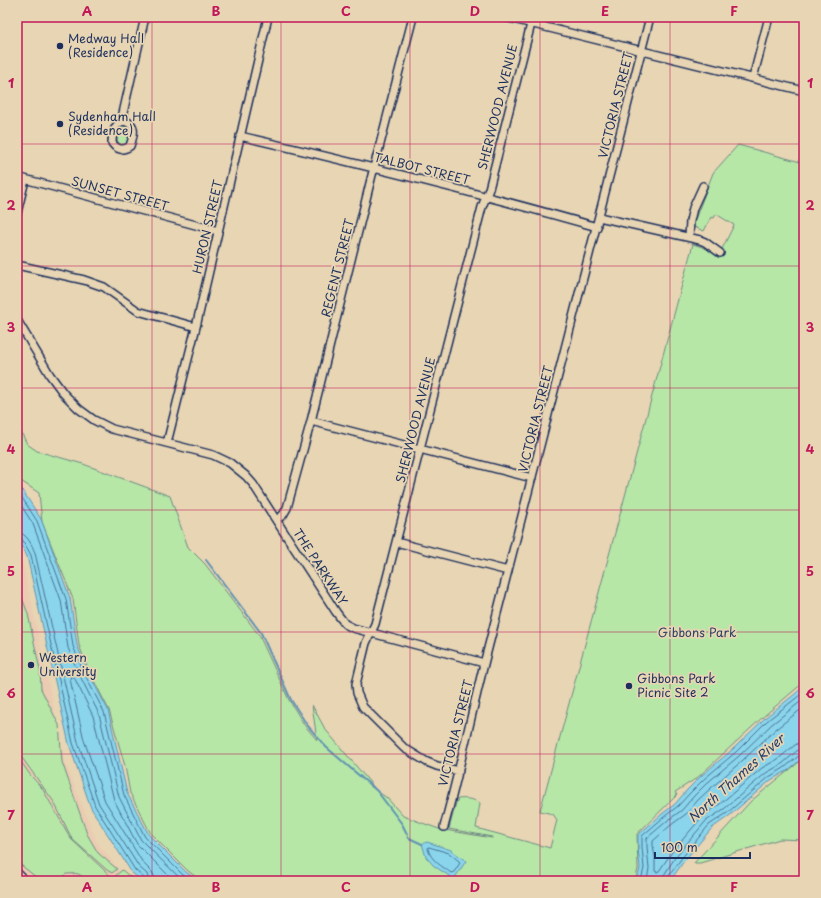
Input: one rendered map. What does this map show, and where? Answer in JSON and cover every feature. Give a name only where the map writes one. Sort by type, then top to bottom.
[{"type":"street","points":[[121,122],[145,17]]},
{"type":"street","name":"HURON STREET","points":[[166,442],[196,327],[268,17]]},
{"type":"street","name":"REGENT STREET","points":[[276,520],[283,516],[287,508],[311,421],[413,17]]},
{"type":"street","points":[[505,17],[804,91]]},
{"type":"street","name":"VICTORIA STREET","points":[[444,827],[459,771],[484,663],[650,17]]},
{"type":"street","points":[[753,78],[770,17]]},
{"type":"street","name":"SHERWOOD AVENUE","points":[[459,771],[427,762],[404,748],[363,707],[357,694],[356,684],[366,643],[375,624],[482,207],[489,189],[531,24]]},
{"type":"street","name":"TALBOT STREET","points":[[240,136],[374,168],[537,210],[596,227]]},
{"type":"street","name":"SUNSET STREET","points":[[17,178],[218,231]]},
{"type":"street","points":[[17,213],[25,180]]},
{"type":"street","points":[[689,237],[693,208],[704,186]]},
{"type":"street","points":[[599,217],[700,240],[720,253]]},
{"type":"street","points":[[17,265],[84,280],[104,287],[138,312],[196,327]]},
{"type":"street","name":"THE PARKWAY","points":[[17,320],[50,375],[64,394],[79,409],[94,420],[112,429],[213,455],[230,463],[246,476],[253,484],[342,621],[353,628],[484,663]]},
{"type":"street","points":[[311,421],[532,478]]},
{"type":"street","points":[[396,542],[508,571]]},
{"type":"street","points":[[17,874],[24,881]]},
{"type":"shaded area","name":"Western University","points":[[17,554],[23,564],[66,765],[97,842],[129,881],[17,881]]},
{"type":"green space","points":[[125,125],[131,131],[128,142],[124,146],[120,145],[117,140],[120,128]]},
{"type":"green space","name":"Gibbons Park","points":[[738,145],[804,163],[804,682],[764,716],[697,778],[675,792],[677,795],[637,834],[638,869],[635,881],[201,881],[187,870],[151,834],[130,793],[125,766],[109,710],[88,669],[79,645],[73,599],[42,522],[39,493],[18,479],[17,476],[17,424],[27,444],[37,451],[83,464],[170,496],[188,547],[205,564],[259,635],[289,700],[305,726],[317,740],[312,705],[325,729],[377,791],[387,798],[403,816],[439,829],[492,838],[449,829],[458,799],[472,800],[480,803],[476,828],[550,848],[557,820],[553,814],[540,811],[693,244],[720,253],[734,225],[716,214],[714,218],[711,217],[704,231],[694,227],[694,222],[713,173]]},
{"type":"green space","points":[[17,580],[28,614],[40,670],[41,689],[59,725],[62,762],[87,834],[98,853],[117,869],[112,873],[72,839],[54,802],[17,751]]},
{"type":"green space","points":[[17,756],[31,776],[42,788],[71,839],[116,881],[87,881],[79,874],[66,874],[59,881],[41,881],[17,862]]},
{"type":"green space","points":[[804,758],[804,840],[780,839],[700,863],[694,863],[751,801]]},
{"type":"green space","points":[[122,870],[135,881],[119,881],[114,877]]},
{"type":"water","points":[[17,482],[41,519],[70,598],[77,645],[87,670],[108,710],[127,793],[149,835],[186,872],[198,881],[142,881],[132,873],[91,808],[69,744],[27,556],[17,538]]},
{"type":"water","name":"North Thames River","points":[[804,686],[804,757],[787,771],[771,780],[729,816],[712,828],[684,861],[670,881],[637,881],[640,868],[638,835],[675,804],[701,776],[733,749],[766,717]]},
{"type":"water","points":[[427,842],[451,850],[466,861],[454,879],[434,866],[426,857],[422,844]]},
{"type":"waterway","points":[[206,560],[261,633],[291,700],[307,725],[326,747],[377,791],[402,824],[409,838],[422,844]]},
{"type":"place","name":"Medway Hall (Residence)","points":[[60,46]]},
{"type":"place","name":"Sydenham Hall (Residence)","points":[[60,124]]},
{"type":"place","name":"Western University","points":[[31,665]]},
{"type":"place","name":"Gibbons Park Picnic Site 2","points":[[629,686]]}]
